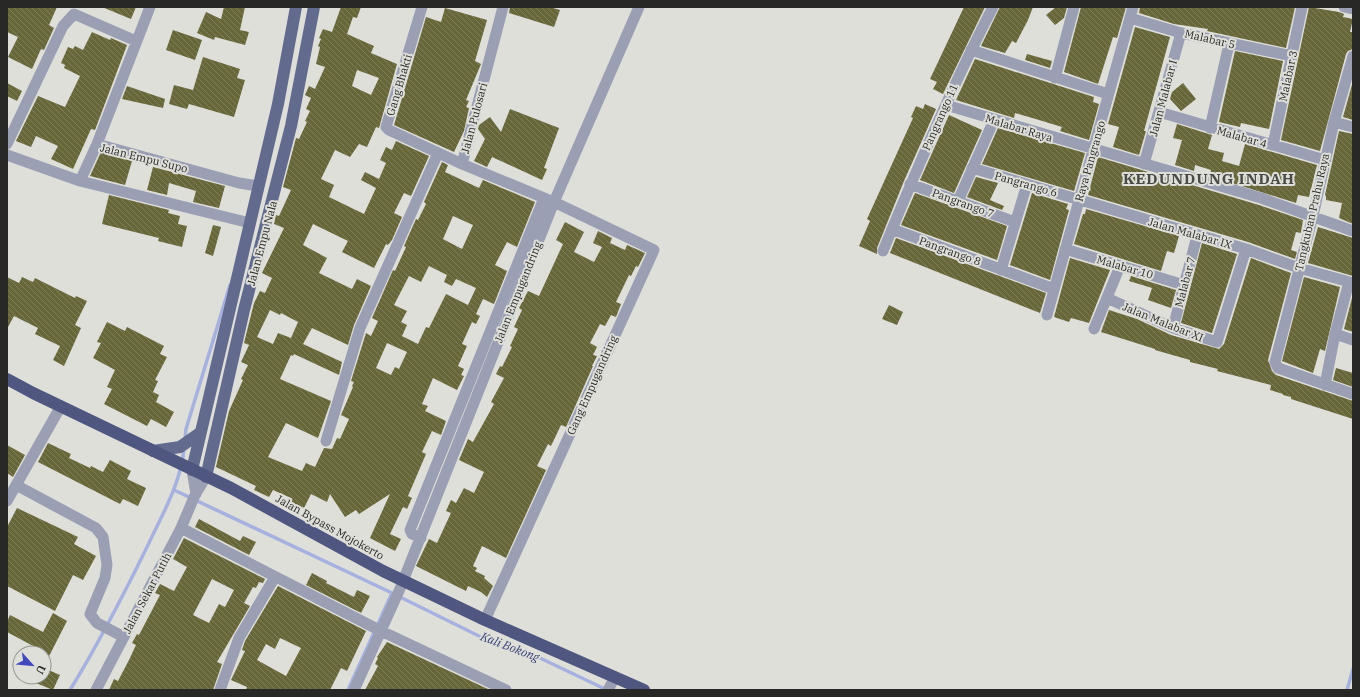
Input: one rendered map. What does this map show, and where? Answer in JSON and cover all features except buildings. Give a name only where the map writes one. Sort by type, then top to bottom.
[{"type":"highway","name":"Jalan Bypass Mojokerto","points":[[7,379],[231,488],[399,591],[485,620],[611,684],[644,690]]},
{"type":"main road","name":"Jalan Empu Nala","points":[[184,466],[197,436],[250,223],[278,104],[296,7]]},
{"type":"main road","name":"Jalan Empu Nala","points":[[206,477],[243,318],[289,136],[314,7]]},
{"type":"main road","points":[[278,104],[295,107]]},
{"type":"main road","points":[[272,132],[289,136]]},
{"type":"main road","points":[[153,451],[180,447],[197,436]]},
{"type":"street","points":[[97,144],[150,7]]},
{"type":"street","name":"Gang Bhakti","points":[[422,7],[386,127],[389,130],[462,164]]},
{"type":"street","name":"Jalan Pulosari","points":[[503,7],[462,164],[549,200]]},
{"type":"street","points":[[549,200],[639,7]]},
{"type":"street","name":"Pangrango 11","points":[[910,184],[971,50],[993,7]]},
{"type":"street","points":[[1055,78],[1074,7]]},
{"type":"street","name":"Malabar 3","points":[[1273,146],[1302,7]]},
{"type":"street","points":[[1344,7],[1353,10]]},
{"type":"street","name":"Malabar 5","points":[[1132,12],[1181,32],[1229,44],[1292,56]]},
{"type":"street","name":"Raya Pangrango","points":[[1047,315],[1132,12]]},
{"type":"street","points":[[7,144],[63,26],[74,14],[136,41]]},
{"type":"street","name":"Jalan Malabar I","points":[[1144,164],[1181,32]]},
{"type":"street","points":[[1210,128],[1229,44]]},
{"type":"street","points":[[971,50],[1108,94]]},
{"type":"street","name":"Tangkuban Prahu Raya","points":[[1325,385],[1278,368],[1275,362],[1313,216],[1334,122],[1352,70],[1353,56]]},
{"type":"street","name":"Malabar Raya","points":[[946,105],[1093,150],[1260,198],[1353,231]]},
{"type":"street","name":"Malabar 4","points":[[1159,112],[1210,128],[1325,160]]},
{"type":"street","points":[[958,201],[994,120]]},
{"type":"street","points":[[1334,122],[1353,127]]},
{"type":"street","name":"Jalan Empu Supo","points":[[80,181],[97,144],[243,184],[258,186]]},
{"type":"street","points":[[326,441],[360,328],[438,153]]},
{"type":"street","points":[[7,155],[80,181],[250,223]]},
{"type":"street","name":"Pangrango 6","points":[[972,168],[1079,200]]},
{"type":"street","points":[[883,251],[910,184]]},
{"type":"street","name":"Pangrango 7","points":[[910,184],[1016,222]]},
{"type":"street","points":[[1001,270],[1027,184]]},
{"type":"street","name":"Jalan Empugandring","points":[[354,690],[378,630],[399,591],[417,536],[472,390],[549,200]]},
{"type":"street","name":"Gang Empugandring","points":[[485,620],[654,250],[549,200]]},
{"type":"street","name":"Jalan Malabar IX","points":[[1079,200],[1246,249],[1299,268],[1351,283]]},
{"type":"street","name":"Pangrango 8","points":[[892,229],[1054,289]]},
{"type":"street","name":"Malabar 7","points":[[1173,328],[1198,236]]},
{"type":"street","name":"Malabar 10","points":[[1065,249],[1184,285]]},
{"type":"street","name":"Jalan Malabar XI","points":[[1107,298],[1173,328],[1216,342],[1219,340],[1246,249]]},
{"type":"street","points":[[1094,330],[1120,266]]},
{"type":"street","points":[[1351,283],[1335,334],[1325,385],[1353,394]]},
{"type":"street","points":[[1335,334],[1353,340]]},
{"type":"street","points":[[7,501],[61,406]]},
{"type":"street","points":[[184,466],[194,498]]},
{"type":"street","name":"Jalan Sekar Putih","points":[[96,690],[182,528],[194,498],[206,477]]},
{"type":"street","points":[[16,485],[96,528],[104,538],[106,572],[90,614],[97,623],[124,637]]},
{"type":"street","points":[[182,528],[378,630],[506,690]]},
{"type":"street","points":[[220,690],[239,638],[275,577]]},
{"type":"waterway","points":[[185,440],[186,429],[230,285]]},
{"type":"waterway","points":[[70,690],[111,618],[165,509],[175,486],[184,448]]},
{"type":"waterway","name":"Kali Bokong","points":[[174,490],[392,593],[495,644],[540,658],[607,690]]},
{"type":"waterway","points":[[348,690],[392,593]]},
{"type":"waterway","points":[[1347,690],[1353,669]]},
{"type":"district","name":"KEDUNDUNG INDAH","points":[[1209,179]]}]
